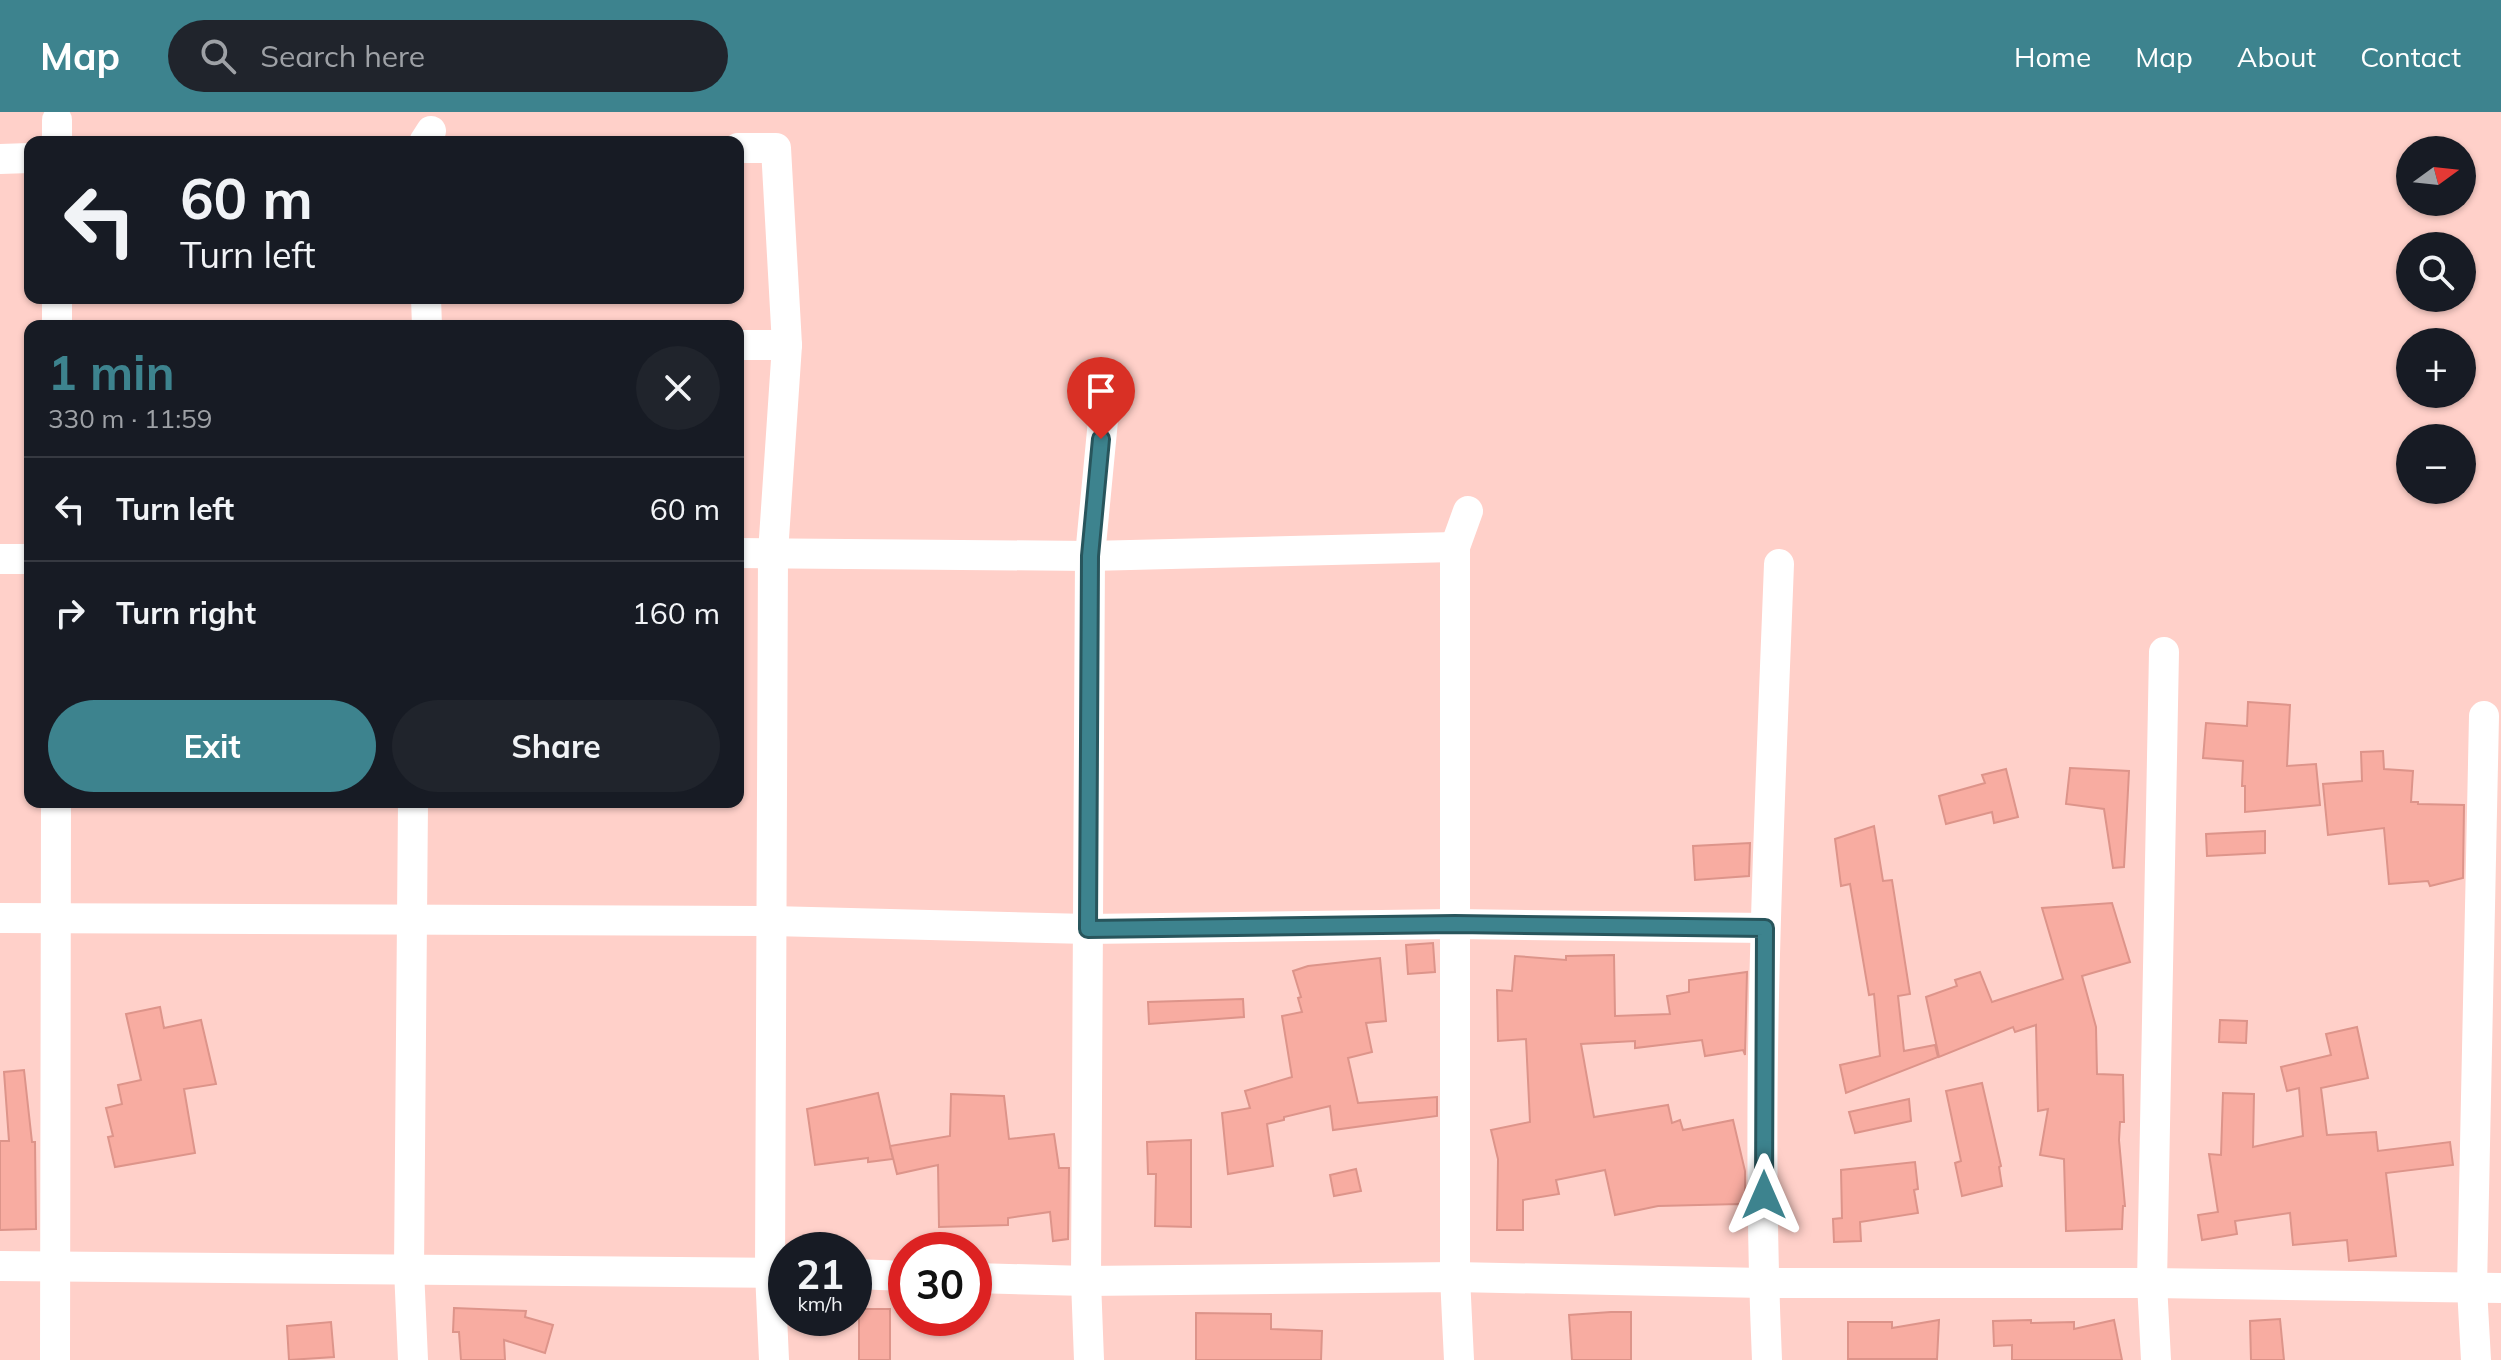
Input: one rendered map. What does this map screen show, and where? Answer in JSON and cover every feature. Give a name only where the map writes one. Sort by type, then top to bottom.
[{"type":"street","points":[[744,148],[776,148],[787,345],[773,553],[772,921],[777,1232]]},
{"type":"street","points":[[0,159],[24,158]]},
{"type":"street","points":[[744,345],[787,345]]},
{"type":"street","points":[[1089,1360],[1086,1281],[1090,556],[1104,410]]},
{"type":"street","points":[[1459,1360],[1455,1277],[1455,547],[1468,511]]},
{"type":"street","points":[[744,553],[1090,556],[1455,547]]},
{"type":"street","points":[[0,559],[24,559]]},
{"type":"street","points":[[1767,1360],[1764,1283],[1765,928],[1779,564]]},
{"type":"street","points":[[2156,1360],[2152,1283],[2164,652]]},
{"type":"street","points":[[2476,1360],[2486,1288],[2484,716]]},
{"type":"street","points":[[55,1360],[56,808]]},
{"type":"street","points":[[413,808],[409,1269],[413,1360]]},
{"type":"street","points":[[0,918],[772,921],[1088,929],[1455,924],[1765,928]]},
{"type":"street","points":[[0,1266],[768,1272]]},
{"type":"street","points":[[992,1278],[1086,1281],[1455,1277],[1764,1283],[2152,1283],[2486,1288]]},
{"type":"street","points":[[774,1360],[775,1336]]},
{"type":"building","points":[[2248,702],[2290,705],[2287,766],[2316,764],[2320,805],[2245,812],[2243,761],[2203,758],[2206,723],[2247,726]]},
{"type":"building","points":[[2383,751],[2384,769],[2413,771],[2411,802],[2464,805],[2463,878],[2430,886],[2428,881],[2389,884],[2384,828],[2328,835],[2323,784],[2362,781],[2361,752]]},
{"type":"building","points":[[2070,768],[2129,771],[2124,867],[2113,868],[2104,809],[2066,804]]},
{"type":"building","points":[[2006,769],[2018,817],[1994,823],[1992,812],[1946,824],[1939,796],[1985,783],[1982,775]]},
{"type":"building","points":[[1874,826],[1883,881],[1892,880],[1910,994],[1898,996],[1904,1051],[1935,1045],[1938,1057],[1846,1093],[1840,1065],[1880,1056],[1874,994],[1869,995],[1850,884],[1841,886],[1835,839]]},
{"type":"building","points":[[2265,831],[2265,853],[2207,856],[2206,834]]},
{"type":"building","points":[[1750,843],[1749,876],[1695,880],[1693,846]]},
{"type":"building","points":[[2112,903],[2130,962],[2082,976],[2096,1027],[2097,1074],[2123,1075],[2124,1122],[2120,1122],[2119,1140],[2125,1206],[2122,1229],[2066,1231],[2064,1159],[2040,1155],[2048,1109],[2038,1111],[2036,1025],[2015,1032],[2013,1027],[1939,1057],[1926,997],[1957,986],[1955,980],[1980,972],[1992,1002],[2063,979],[2042,908]]},
{"type":"building","points":[[1433,943],[1435,972],[1408,974],[1406,945]]},
{"type":"building","points":[[1614,955],[1615,1016],[1670,1014],[1667,996],[1689,992],[1689,980],[1747,972],[1745,1055],[1743,1050],[1705,1056],[1702,1040],[1635,1048],[1635,1041],[1581,1044],[1594,1117],[1668,1105],[1672,1123],[1680,1120],[1683,1130],[1733,1120],[1745,1171],[1745,1226],[1740,1226],[1739,1204],[1658,1206],[1615,1215],[1605,1170],[1556,1180],[1559,1194],[1523,1200],[1523,1230],[1497,1230],[1498,1159],[1491,1130],[1530,1122],[1526,1039],[1498,1041],[1497,990],[1512,991],[1515,956],[1566,960],[1566,956]]},
{"type":"building","points":[[1380,958],[1386,1021],[1366,1023],[1372,1052],[1348,1058],[1358,1103],[1437,1097],[1437,1116],[1333,1130],[1330,1106],[1284,1117],[1284,1120],[1267,1124],[1273,1166],[1228,1174],[1222,1113],[1250,1108],[1245,1091],[1292,1077],[1282,1016],[1302,1012],[1293,971],[1308,966]]},
{"type":"building","points":[[1243,999],[1244,1017],[1149,1024],[1148,1002]]},
{"type":"building","points":[[160,1007],[164,1028],[201,1020],[216,1084],[184,1089],[195,1153],[115,1167],[108,1137],[113,1136],[106,1108],[122,1104],[118,1085],[141,1080],[126,1014]]},
{"type":"building","points":[[2220,1020],[2247,1021],[2246,1043],[2219,1042]]},
{"type":"building","points":[[2357,1027],[2368,1078],[2321,1088],[2327,1135],[2376,1132],[2378,1151],[2450,1142],[2453,1165],[2386,1173],[2396,1256],[2349,1261],[2347,1240],[2293,1245],[2290,1213],[2235,1221],[2237,1234],[2202,1240],[2198,1215],[2218,1212],[2209,1154],[2221,1155],[2223,1093],[2254,1094],[2253,1147],[2303,1136],[2299,1088],[2287,1091],[2281,1067],[2331,1055],[2326,1034]]},
{"type":"building","points":[[24,1070],[32,1142],[35,1142],[36,1229],[0,1230],[0,1141],[9,1141],[4,1072]]},
{"type":"building","points":[[1982,1083],[2001,1166],[2002,1186],[1962,1196],[1955,1163],[1961,1161],[1946,1091]]},
{"type":"building","points":[[878,1093],[893,1159],[868,1162],[868,1158],[815,1165],[807,1109]]},
{"type":"building","points":[[951,1094],[1004,1096],[1009,1139],[1054,1134],[1059,1168],[1069,1168],[1068,1239],[1053,1241],[1050,1212],[1008,1218],[1008,1225],[939,1227],[938,1165],[897,1174],[890,1146],[950,1136]]},
{"type":"building","points":[[1909,1099],[1911,1121],[1855,1133],[1849,1112]]},
{"type":"building","points":[[1191,1140],[1191,1227],[1155,1226],[1156,1174],[1148,1174],[1147,1142]]},
{"type":"building","points":[[1915,1162],[1918,1189],[1914,1190],[1918,1213],[1860,1222],[1861,1241],[1834,1242],[1833,1219],[1842,1218],[1841,1170]]},
{"type":"building","points":[[1356,1169],[1361,1191],[1334,1196],[1330,1175]]},
{"type":"building","points":[[454,1308],[526,1311],[525,1317],[553,1325],[545,1353],[504,1340],[505,1360],[461,1360],[459,1332],[453,1332]]},
{"type":"building","points":[[872,1309],[888,1309],[890,1360],[859,1360],[859,1336],[872,1336]]},
{"type":"building","points":[[1631,1312],[1631,1360],[1572,1360],[1569,1315]]},
{"type":"building","points":[[1196,1313],[1271,1314],[1271,1329],[1322,1331],[1321,1360],[1196,1360]]},
{"type":"building","points":[[2280,1319],[2284,1360],[2251,1360],[2250,1321]]},
{"type":"building","points":[[1939,1320],[1937,1359],[1848,1359],[1848,1322],[1892,1322],[1892,1328]]},
{"type":"building","points":[[2031,1320],[2031,1323],[2074,1322],[2074,1329],[2114,1320],[2122,1360],[2012,1360],[2012,1345],[1994,1346],[1993,1321]]},
{"type":"building","points":[[331,1322],[334,1357],[289,1360],[287,1326]]},
{"type":"route","points":[[1101,439],[1090,556],[1088,929],[1455,924],[1765,928],[1764,1195]]}]
